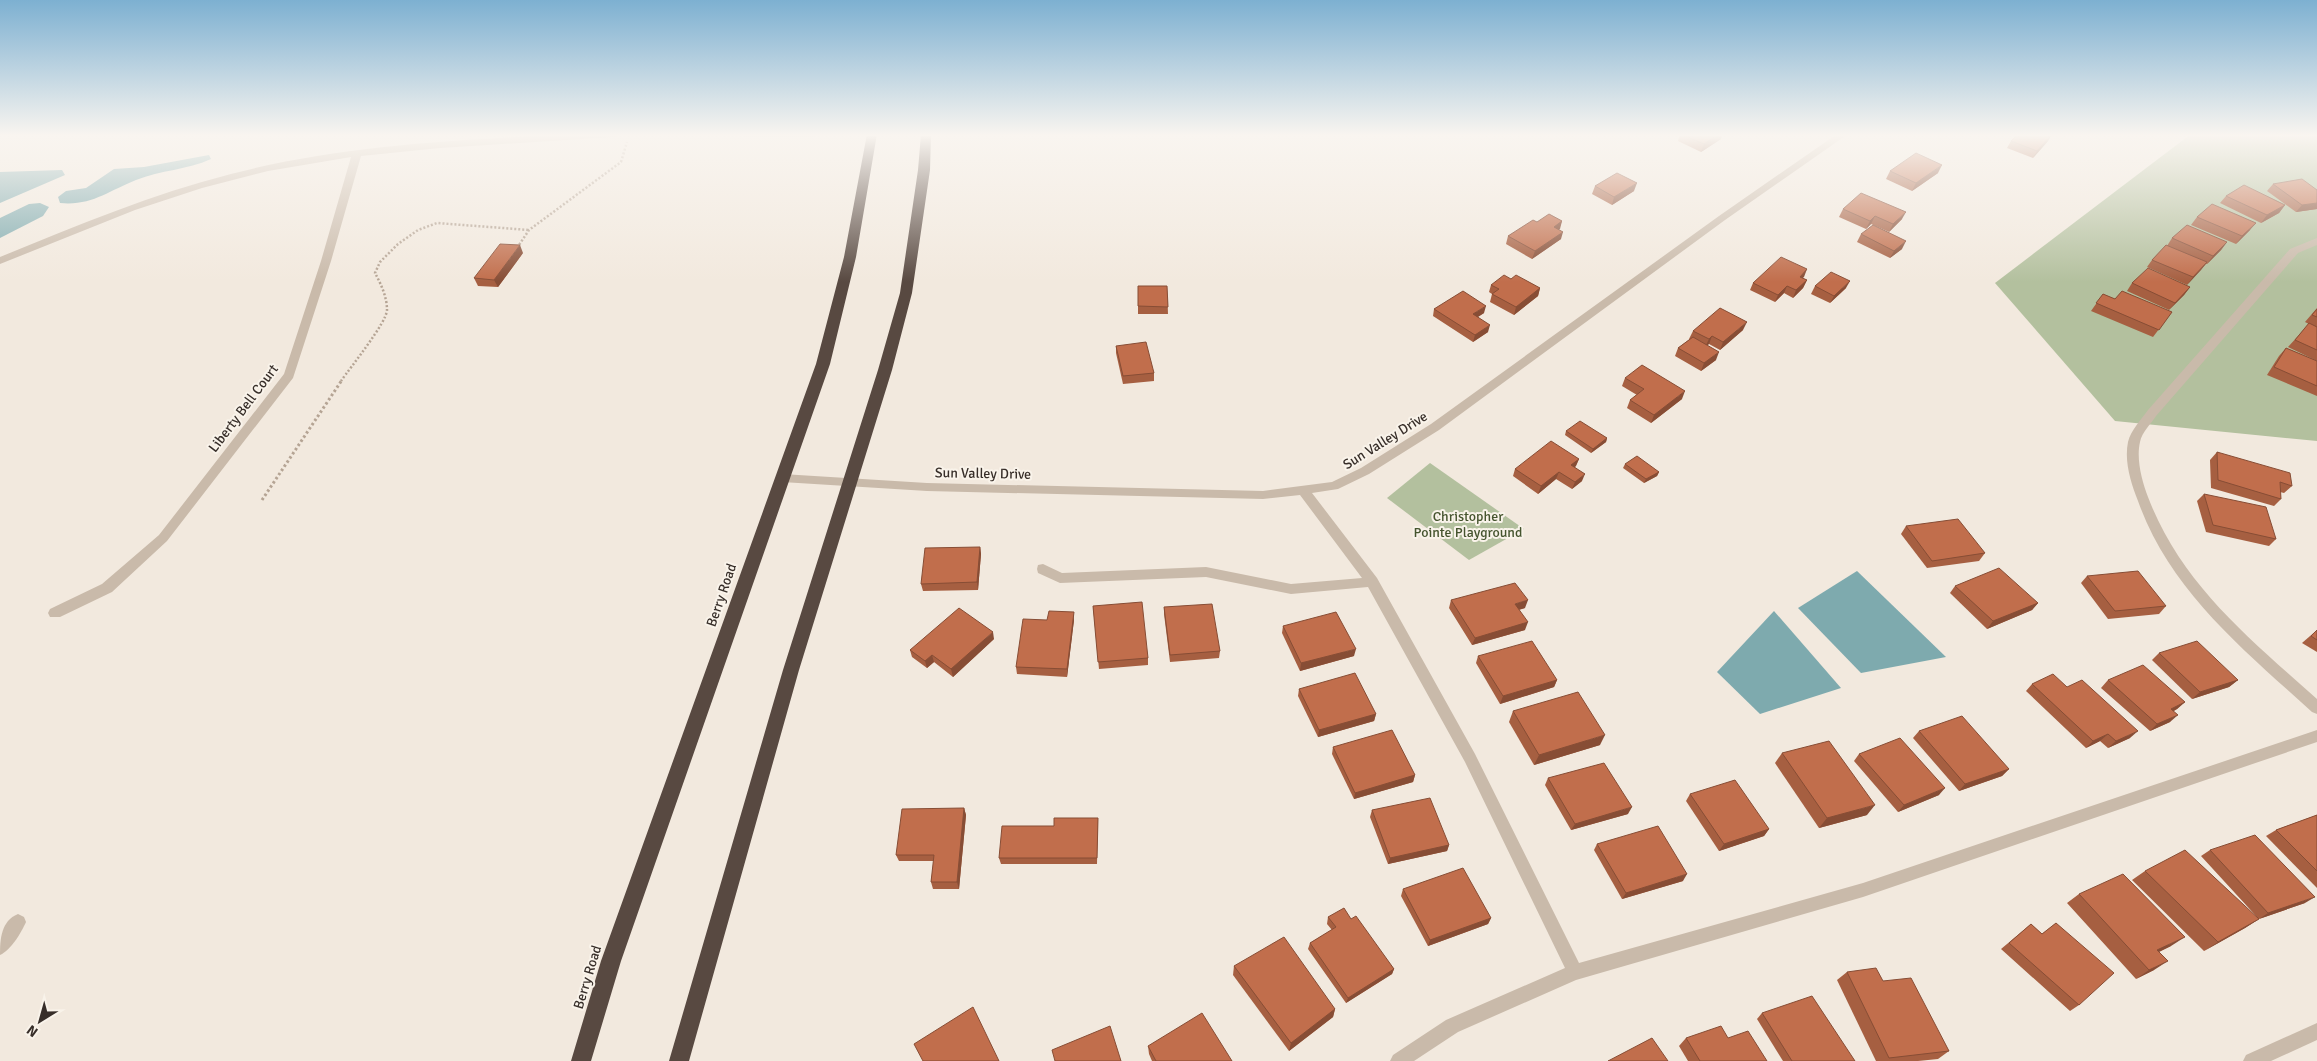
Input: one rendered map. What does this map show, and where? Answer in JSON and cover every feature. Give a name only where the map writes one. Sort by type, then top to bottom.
[{"type":"highway","name":"Berry Road","points":[[581,1061],[611,961],[823,364],[850,257],[863,184]]},
{"type":"highway","points":[[680,1061],[791,670],[886,370],[906,293],[922,184]]},
{"type":"street","points":[[0,261],[130,209],[212,184]]},
{"type":"street","name":"Liberty Bell Court","points":[[55,613],[107,588],[163,538],[289,375],[348,184]]},
{"type":"street","name":"Sun Valley Drive","points":[[782,478],[850,483],[1263,495],[1334,486],[1346,481],[1435,427],[1770,184]]},
{"type":"street","points":[[2317,240],[2294,251],[2152,413],[2134,441],[2135,473],[2144,505],[2160,541],[2181,575],[2240,637],[2317,708]]},
{"type":"street","points":[[1304,491],[1372,582],[1470,758],[1575,972]]},
{"type":"street","points":[[1043,569],[1060,578],[1206,572],[1291,589],[1372,582]]},
{"type":"street","points":[[1399,1061],[1452,1026],[1575,972],[1863,890],[2317,736]]},
{"type":"street","points":[[0,947],[18,922]]},
{"type":"street","points":[[2252,1061],[2317,1031]]},
{"type":"path","points":[[514,252],[529,230],[592,184]]},
{"type":"path","points":[[262,500],[360,352],[380,326],[387,311],[383,289],[375,273],[380,262],[398,244],[411,235],[437,223],[529,230]]},
{"type":"green space","points":[[2126,184],[2317,184],[2317,441],[2115,421],[1995,283]]},
{"type":"green space","name":"Christopher Pointe Playground","points":[[1430,463],[1524,529],[1469,560],[1387,498]]},
{"type":"water","points":[[0,184],[45,184],[0,203]]},
{"type":"water","points":[[93,184],[129,184],[91,200],[60,203],[58,197],[66,191],[86,188]]},
{"type":"water","points":[[40,203],[49,207],[43,216],[0,238],[0,218],[29,204]]},
{"type":"water","points":[[1857,571],[1946,657],[1861,673],[1798,608]]},
{"type":"water","points":[[1774,611],[1841,688],[1760,714],[1717,672]]},
{"type":"building","points":[[1599,184],[1636,184],[1614,197],[1595,186]]},
{"type":"building","points":[[2273,184],[2308,184],[2317,190],[2317,203],[2302,205]]},
{"type":"building","points":[[2244,185],[2285,205],[2267,215],[2226,196]]},
{"type":"building","points":[[1861,193],[1906,212],[1893,224],[1875,216],[1870,221],[1843,209]]},
{"type":"building","points":[[2212,204],[2256,223],[2242,236],[2197,217]]},
{"type":"building","points":[[1549,214],[1562,221],[1554,227],[1563,232],[1535,251],[1508,236],[1533,220],[1537,222]]},
{"type":"building","points":[[1873,225],[1906,241],[1894,251],[1861,234]]},
{"type":"building","points":[[2187,225],[2227,242],[2213,256],[2172,238]]},
{"type":"building","points":[[500,244],[520,245],[494,280],[474,278]]},
{"type":"building","points":[[2166,245],[2207,262],[2193,277],[2152,260]]},
{"type":"building","points":[[1781,257],[1807,269],[1800,277],[1807,280],[1796,290],[1787,286],[1778,295],[1753,283]]},
{"type":"building","points":[[2148,268],[2190,287],[2175,303],[2132,283]]},
{"type":"building","points":[[1831,272],[1850,281],[1834,296],[1815,286]]},
{"type":"building","points":[[1504,275],[1511,279],[1516,275],[1540,288],[1516,307],[1492,294],[1499,289],[1491,285]]},
{"type":"building","points":[[1138,286],[1167,286],[1168,307],[1138,306]]},
{"type":"building","points":[[1463,291],[1486,306],[1473,314],[1490,325],[1475,335],[1434,309]]},
{"type":"building","points":[[2122,291],[2172,312],[2159,330],[2096,303],[2103,294],[2115,299]]},
{"type":"building","points":[[1720,308],[1747,322],[1723,342],[1712,336],[1709,339],[1693,331]]},
{"type":"building","points":[[2317,309],[2317,317],[2312,315]]},
{"type":"building","points":[[2309,323],[2317,327],[2317,350],[2295,340]]},
{"type":"building","points":[[1693,337],[1719,352],[1704,363],[1678,348]]},
{"type":"building","points":[[1146,342],[1154,373],[1123,376],[1116,346]]},
{"type":"building","points":[[2286,348],[2317,361],[2317,386],[2274,367]]},
{"type":"building","points":[[1642,365],[1685,391],[1654,415],[1630,400],[1644,389],[1625,378]]},
{"type":"building","points":[[1580,421],[1607,438],[1593,449],[1566,431]]},
{"type":"building","points":[[1551,441],[1579,459],[1571,465],[1585,474],[1575,482],[1559,472],[1541,486],[1515,469]]},
{"type":"building","points":[[2217,452],[2290,473],[2292,486],[2280,482],[2281,499],[2218,480]]},
{"type":"building","points":[[1637,456],[1659,472],[1646,479],[1625,464]]},
{"type":"building","points":[[2204,494],[2266,507],[2276,539],[2213,525]]},
{"type":"building","points":[[1958,519],[1985,553],[1932,561],[1906,526]]},
{"type":"building","points":[[980,547],[977,582],[921,584],[925,548]]},
{"type":"building","points":[[1999,568],[2038,603],[1993,621],[1955,586]]},
{"type":"building","points":[[2138,571],[2166,606],[2115,611],[2087,576]]},
{"type":"building","points":[[1515,583],[1528,600],[1515,604],[1528,622],[1475,638],[1451,600]]},
{"type":"building","points":[[1142,602],[1148,658],[1098,662],[1093,606]]},
{"type":"building","points":[[1212,604],[1220,651],[1170,655],[1164,607]]},
{"type":"building","points":[[959,608],[993,632],[951,669],[932,655],[925,661],[910,650]]},
{"type":"building","points":[[1049,611],[1074,612],[1067,669],[1016,667],[1023,619],[1047,620]]},
{"type":"building","points":[[1336,612],[1356,649],[1301,663],[1283,626]]},
{"type":"building","points":[[2317,630],[2317,640],[2311,636]]},
{"type":"building","points":[[1532,641],[1557,680],[1503,696],[1478,656]]},
{"type":"building","points":[[2197,641],[2238,680],[2200,692],[2159,653]]},
{"type":"building","points":[[2143,665],[2185,702],[2171,709],[2178,715],[2157,724],[2108,680]]},
{"type":"building","points":[[1355,673],[1376,714],[1319,730],[1299,689]]},
{"type":"building","points":[[2053,674],[2067,687],[2082,680],[2138,731],[2116,741],[2108,734],[2093,741],[2032,684]]},
{"type":"building","points":[[1578,692],[1605,735],[1539,755],[1513,711]]},
{"type":"building","points":[[1962,716],[2009,769],[1965,784],[1919,731]]},
{"type":"building","points":[[1392,730],[1415,775],[1355,793],[1333,747]]},
{"type":"building","points":[[1900,738],[1945,788],[1904,805],[1859,754]]},
{"type":"building","points":[[1829,741],[1875,805],[1827,818],[1782,753]]},
{"type":"building","points":[[1604,763],[1632,807],[1575,824],[1548,778]]},
{"type":"building","points":[[1735,780],[1769,829],[1724,844],[1690,794]]},
{"type":"building","points":[[1430,798],[1449,845],[1390,858],[1372,810]]},
{"type":"building","points":[[964,808],[957,882],[931,882],[934,855],[896,855],[902,809]]},
{"type":"building","points":[[2317,815],[2317,871],[2276,830]]},
{"type":"building","points":[[1054,818],[1098,818],[1097,858],[999,858],[1002,826],[1054,826]]},
{"type":"building","points":[[1658,826],[1687,874],[1626,893],[1597,844]]},
{"type":"building","points":[[2255,835],[2315,897],[2268,913],[2210,850]]},
{"type":"building","points":[[2185,850],[2259,919],[2218,942],[2145,871]]},
{"type":"building","points":[[1463,868],[1491,918],[1430,940],[1403,889]]},
{"type":"building","points":[[2123,874],[2185,937],[2157,950],[2168,961],[2149,970],[2079,894]]},
{"type":"building","points":[[1344,908],[1351,919],[1356,916],[1394,969],[1348,998],[1310,943],[1336,927],[1328,917]]},
{"type":"building","points":[[2056,923],[2114,973],[2079,1005],[2009,943],[2031,924],[2042,934]]},
{"type":"building","points":[[1284,937],[1335,1009],[1291,1043],[1234,966]]},
{"type":"building","points":[[1876,968],[1883,981],[1911,978],[1949,1051],[1889,1058],[1847,972]]},
{"type":"building","points":[[1812,996],[1855,1061],[1792,1061],[1762,1013]]},
{"type":"building","points":[[973,1007],[999,1061],[923,1061],[914,1044]]},
{"type":"building","points":[[1202,1013],[1232,1061],[1156,1061],[1148,1046]]},
{"type":"building","points":[[1110,1026],[1121,1061],[1055,1061],[1052,1050]]},
{"type":"building","points":[[1721,1026],[1728,1038],[1748,1031],[1767,1061],[1700,1061],[1686,1038]]},
{"type":"building","points":[[1652,1038],[1668,1061],[1608,1061]]}]
